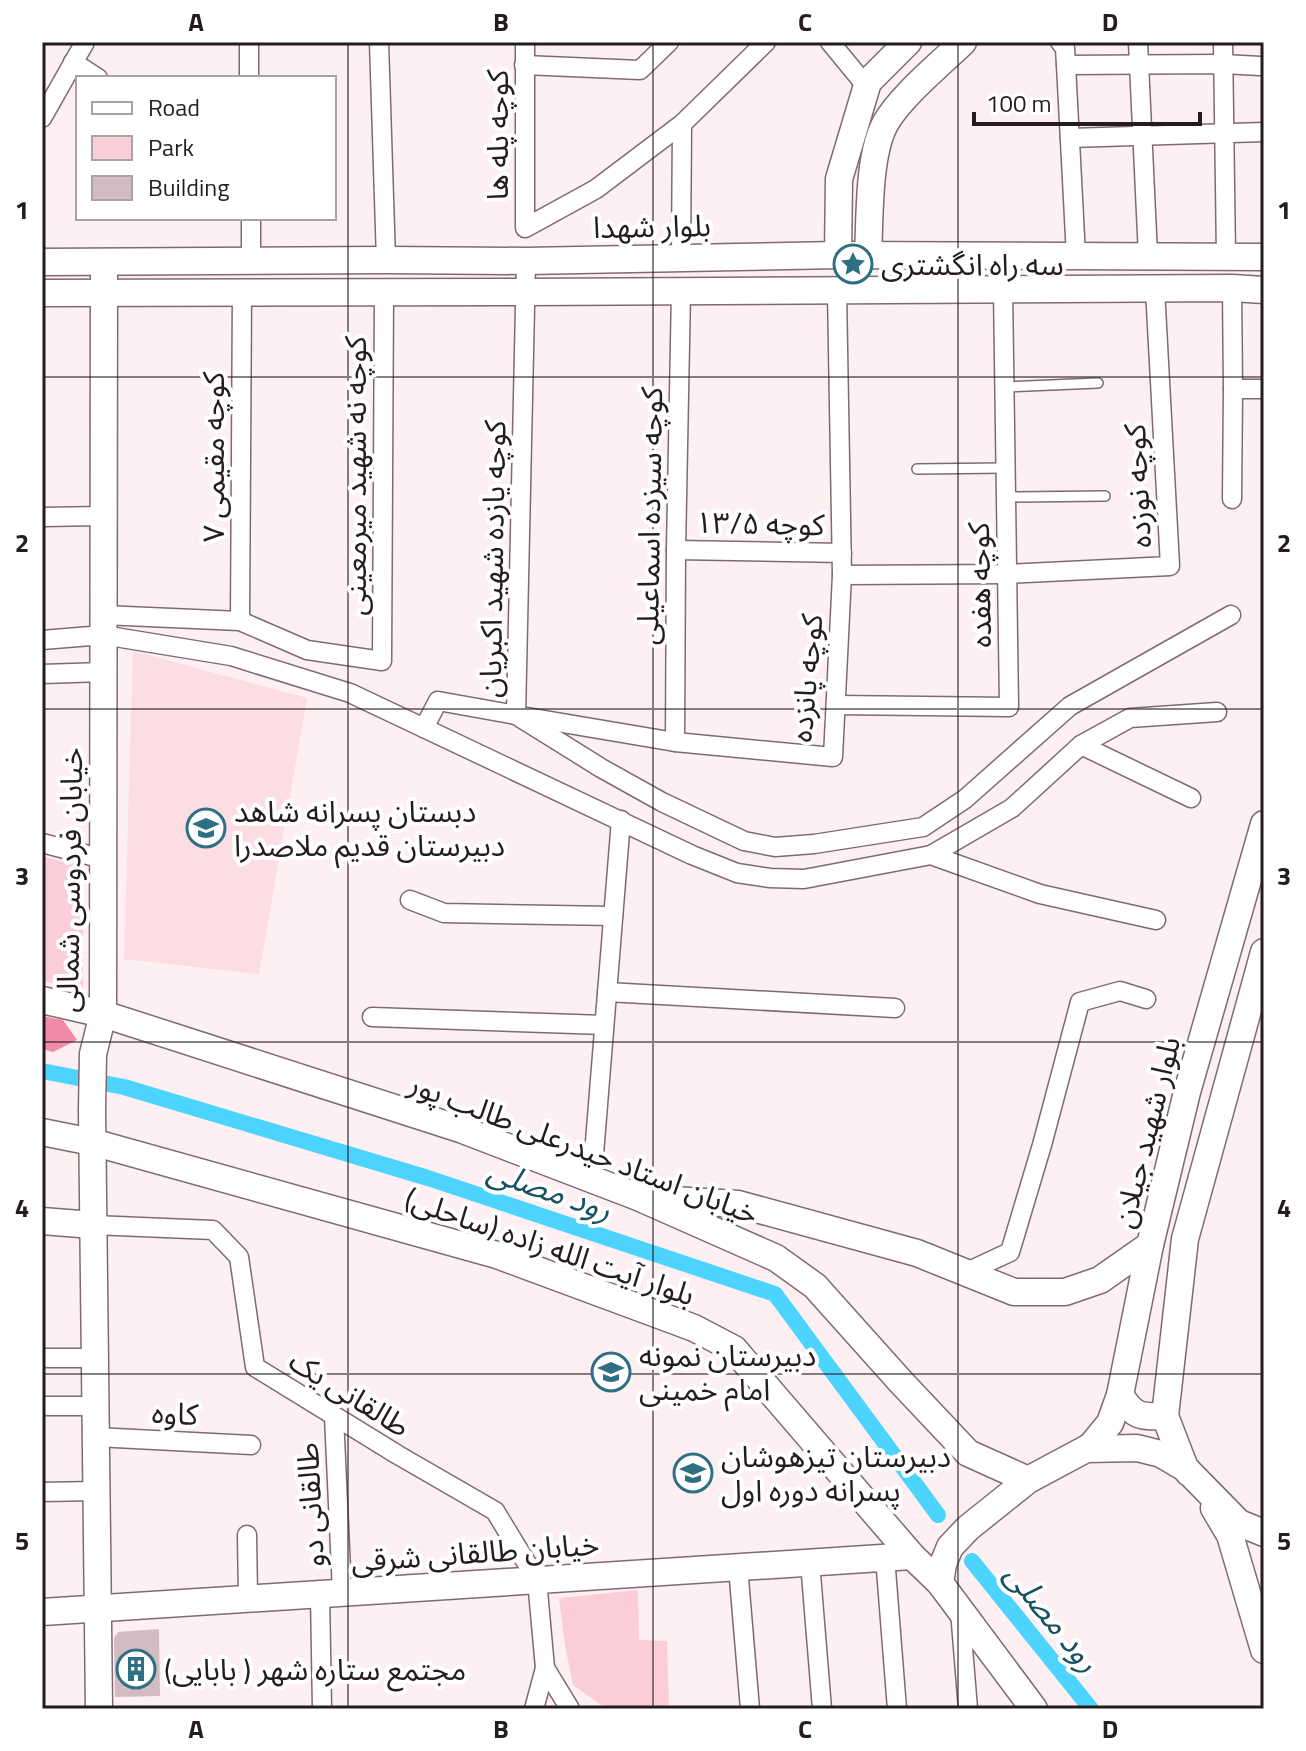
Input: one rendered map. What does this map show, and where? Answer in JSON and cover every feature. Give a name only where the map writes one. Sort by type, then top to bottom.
[{"type":"main road","points":[[838,255],[839,179],[868,82],[908,42]]},
{"type":"main road","points":[[868,255],[875,152],[885,124],[899,105],[963,42]]},
{"type":"main road","name":"بلوار شهدا","points":[[42,262],[526,261],[838,255],[1264,257]]},
{"type":"main road","name":"خیابان فردوسی شمالی","points":[[99,1709],[92,1110],[93,1054],[103,1014],[104,263]]},
{"type":"main road","points":[[42,293],[1264,290]]},
{"type":"main road","name":"بلوار شهید جیلان","points":[[1086,1449],[1110,1423],[1120,1395],[1150,1245],[1187,1092],[1264,824]]},
{"type":"main road","points":[[1263,1635],[1230,1535],[1185,1468],[1165,1416],[1185,1239],[1264,952]]},
{"type":"main road","name":"خیابان استاد حیدرعلی طالب پور","points":[[42,1000],[103,1014],[463,1130],[638,1197],[776,1258],[815,1286],[968,1453],[1028,1480]]},
{"type":"main road","name":"بلوار آیت الله زاده (ساحلی)","points":[[42,1132],[92,1142],[497,1255],[694,1328],[734,1349],[912,1556],[940,1583],[1034,1709]]},
{"type":"main road","points":[[638,1197],[738,1204],[917,1253],[1014,1292],[1065,1292],[1100,1280],[1150,1245]]},
{"type":"main road","points":[[42,1221],[93,1225]]},
{"type":"main road","points":[[1120,1395],[1130,1411],[1165,1416]]},
{"type":"main road","points":[[940,1583],[950,1547],[968,1528],[1028,1480],[1086,1449],[1137,1448],[1161,1454],[1185,1468],[1239,1523],[1264,1533]]},
{"type":"main road","name":"خیابان طالقانی شرقی","points":[[42,1612],[912,1556]]},
{"type":"street","points":[[42,118],[85,42]]},
{"type":"street","points":[[249,42],[249,76]]},
{"type":"street","points":[[379,42],[386,260]]},
{"type":"street","name":"کوچه پله ها","points":[[525,42],[525,228],[596,189],[682,124]]},
{"type":"street","points":[[524,65],[640,70],[669,42]]},
{"type":"street","points":[[681,256],[682,124],[766,42]]},
{"type":"street","points":[[830,42],[867,87]]},
{"type":"street","points":[[1060,42],[1065,48],[1076,256]]},
{"type":"street","points":[[1138,42],[1148,256]]},
{"type":"street","points":[[1223,42],[1226,257]]},
{"type":"street","points":[[73,62],[95,76]]},
{"type":"street","points":[[1066,65],[1260,66]]},
{"type":"street","points":[[1070,138],[1264,132]]},
{"type":"street","points":[[251,220],[251,261]]},
{"type":"street","name":"کوچه یازده شهید اکبریان","points":[[424,728],[438,701],[516,715],[526,261]]},
{"type":"street","points":[[1232,288],[1232,499]]},
{"type":"street","name":"کوچه هفده","points":[[837,705],[1009,707],[1003,289]]},
{"type":"street","name":"کوچه نوزده","points":[[1008,574],[1170,566],[1155,289]]},
{"type":"street","name":"کوچه سیزده اسماعیلی","points":[[675,742],[681,291]]},
{"type":"street","name":"کوچه پانزده","points":[[516,715],[675,742],[833,757],[842,575],[837,291]]},
{"type":"street","name":"کوچه مقیمی ۷","points":[[240,621],[242,292]]},
{"type":"street","name":"کوچه نه شهید میرمعینی","points":[[240,621],[307,650],[382,661],[384,292]]},
{"type":"street","points":[[1233,389],[1264,389]]},
{"type":"street","points":[[42,517],[103,516]]},
{"type":"street","name":"کوچه ۱۳/۵","points":[[676,550],[842,553]]},
{"type":"street","points":[[842,575],[1008,574]]},
{"type":"street","points":[[516,715],[662,802],[744,841],[775,847],[814,844],[923,827],[965,799],[1070,706],[1231,615]]},
{"type":"street","points":[[42,640],[103,625],[240,621]]},
{"type":"street","points":[[103,625],[231,656],[350,693],[692,855],[737,873],[770,878],[804,879],[931,855],[1012,808],[1081,745],[1130,718],[1217,712]]},
{"type":"street","points":[[42,674],[103,672]]},
{"type":"street","points":[[1081,745],[1191,798]]},
{"type":"street","points":[[592,1179],[621,820]]},
{"type":"street","points":[[42,843],[103,859]]},
{"type":"street","points":[[931,855],[1040,894],[1156,920]]},
{"type":"street","points":[[410,900],[444,913],[613,916]]},
{"type":"street","points":[[965,1273],[1010,1252],[1080,1002],[1120,991],[1146,999]]},
{"type":"street","points":[[607,992],[895,1008]]},
{"type":"street","points":[[372,1017],[604,1025]]},
{"type":"street","name":"طالقانی یک","points":[[93,1225],[213,1230],[239,1257],[255,1367],[495,1511],[537,1580]]},
{"type":"street","points":[[42,1358],[95,1358]]},
{"type":"street","points":[[42,1406],[95,1406]]},
{"type":"street","name":"طالقانی دو","points":[[322,1709],[331,1593],[334,1416]]},
{"type":"street","name":"کاوه","points":[[96,1437],[251,1445]]},
{"type":"street","points":[[42,1492],[96,1491]]},
{"type":"street","points":[[247,1535],[248,1598]]},
{"type":"street","points":[[885,1557],[897,1709]]},
{"type":"street","points":[[810,1562],[822,1709]]},
{"type":"street","points":[[738,1567],[750,1709]]},
{"type":"street","points":[[534,1709],[545,1668],[537,1580]]},
{"type":"street","points":[[960,1611],[968,1709]]},
{"type":"street","points":[[545,1668],[570,1709]]},
{"type":"lane","points":[[1004,387],[1098,383]]},
{"type":"lane","points":[[917,469],[1005,468]]},
{"type":"lane","points":[[1005,497],[1105,496]]},
{"type":"shaded area","name":"دبستان پسرانه شاهد دبیرستان قدیم ملاصدرا","points":[[133,651],[307,698],[259,974],[124,959]]},
{"type":"shaded area","points":[[42,1016],[63,1020],[77,1040],[53,1052],[42,1049]]},
{"type":"green space","points":[[42,856],[83,867],[83,989],[42,981]]},
{"type":"green space","points":[[638,1590],[639,1640],[667,1641],[669,1709],[607,1709],[573,1685],[559,1598]]},
{"type":"building","name":"مجتمع ستاره شهر ( بابایی)","points":[[159,1629],[160,1696],[115,1697],[114,1638],[118,1632]]},
{"type":"waterway","name":"رود مصلی","points":[[42,1071],[124,1087],[428,1178],[775,1294],[938,1515]]},
{"type":"waterway","name":"رود مصلی","points":[[972,1561],[1091,1709]]},
{"type":"place","name":"سه راه انگشتری","points":[[853,264]]},
{"type":"place","name":"دبستان پسرانه شاهد دبیرستان قدیم ملاصدرا","points":[[206,828]]},
{"type":"place","name":"دبیرستان نمونه امام خمینی","points":[[611,1372]]},
{"type":"place","name":"دبیرستان تیزهوشان پسرانه دوره اول","points":[[693,1473]]},
{"type":"place","name":"مجتمع ستاره شهر ( بابایی)","points":[[136,1669]]}]
